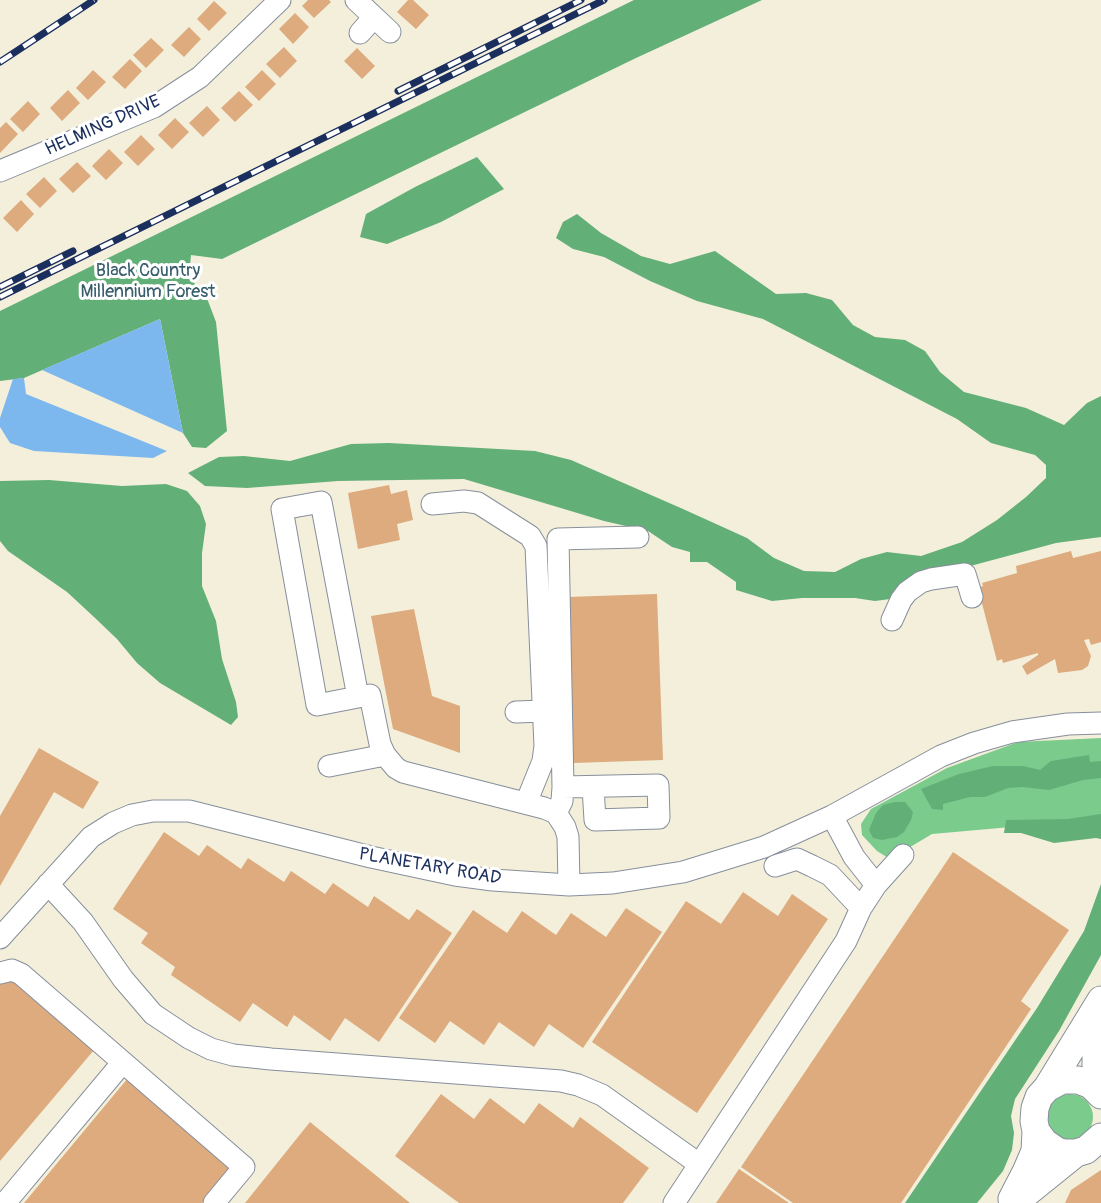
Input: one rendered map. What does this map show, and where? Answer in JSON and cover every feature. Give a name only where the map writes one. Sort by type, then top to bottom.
[{"type":"main road","points":[[1009,1203],[1035,1151],[1034,1121],[1039,1097],[1047,1088],[1101,1000]]},
{"type":"main road","points":[[1100,1094],[1096,1073],[1096,1045],[1101,1022]]},
{"type":"main road","points":[[1047,1088],[1062,1080],[1078,1080],[1091,1085],[1100,1094]]},
{"type":"main road","points":[[1036,1131],[1044,1142],[1057,1151],[1091,1147]]},
{"type":"main road","points":[[1014,1203],[1091,1147]]},
{"type":"street","name":"HELMING DRIVE","points":[[0,171],[154,107],[200,77],[280,0]]},
{"type":"street","points":[[356,0],[367,25],[390,32]]},
{"type":"street","points":[[432,504],[464,501],[478,503],[530,536],[536,546],[543,761],[526,803]]},
{"type":"street","points":[[358,697],[321,502],[282,508],[317,705],[370,695],[380,744],[385,755],[396,768],[403,772],[526,803],[556,813],[565,826],[568,837],[569,885]]},
{"type":"street","points":[[556,813],[562,801],[563,787],[558,539],[639,537]]},
{"type":"street","points":[[892,620],[901,600],[921,582],[965,574],[972,597]]},
{"type":"street","points":[[516,712],[543,711]]},
{"type":"street","name":"PLANETARY ROAD","points":[[0,938],[90,837],[112,823],[132,815],[172,810],[189,812],[371,857],[455,875],[569,885],[612,883],[655,877],[715,863],[764,847],[832,816],[941,756],[974,744],[1012,732],[1068,724],[1101,723]]},
{"type":"street","points":[[329,766],[385,755]]},
{"type":"street","points":[[563,787],[593,787]]},
{"type":"street","points":[[832,816],[854,857],[876,885]]},
{"type":"street","points":[[674,1203],[846,941],[861,908],[876,885],[903,855]]},
{"type":"street","points":[[775,866],[797,859],[812,866],[830,875],[861,908]]},
{"type":"street","points":[[48,884],[83,922],[123,979],[153,1014],[189,1038],[211,1049],[233,1055],[271,1059],[578,1085],[602,1095],[699,1164]]},
{"type":"street","points":[[0,973],[12,970],[21,974],[244,1167],[214,1203]]},
{"type":"street","points":[[5,1203],[123,1062]]},
{"type":"green space","name":"Black Country Millennium Forest","points":[[634,0],[762,0],[636,58],[222,259],[191,255],[189,276],[208,301],[216,322],[227,431],[206,448],[192,447],[183,433],[160,319],[24,378],[0,381],[0,311]]},
{"type":"green space","points":[[477,157],[504,189],[441,222],[387,244],[360,237],[366,214]]},
{"type":"green space","points":[[577,214],[601,233],[641,256],[670,264],[715,251],[776,294],[806,293],[832,300],[853,325],[875,337],[905,340],[925,351],[940,372],[964,392],[1026,408],[1064,425],[1087,403],[1101,396],[1101,537],[1056,543],[948,572],[909,577],[890,599],[875,601],[855,598],[802,598],[772,601],[736,590],[736,582],[707,562],[690,562],[690,552],[672,547],[648,531],[604,521],[464,479],[338,481],[247,488],[205,486],[188,473],[219,457],[244,456],[290,461],[351,444],[389,443],[535,451],[571,460],[683,509],[747,538],[774,558],[804,571],[835,572],[861,559],[887,552],[921,556],[962,542],[997,520],[1046,478],[1046,465],[1035,455],[991,443],[957,419],[763,319],[697,301],[650,281],[604,257],[573,249],[556,238],[563,222]]},
{"type":"green space","points":[[49,480],[122,486],[166,484],[187,491],[200,506],[206,524],[202,553],[202,586],[216,621],[222,659],[236,702],[238,717],[231,725],[160,683],[67,592],[8,551],[0,541],[0,481]]},
{"type":"green space","points":[[1101,738],[1101,819],[932,834],[890,859],[877,851],[862,835],[861,824],[871,809],[947,768],[1018,742]]},
{"type":"green space","points":[[1089,755],[1090,762],[1101,761],[1101,778],[1083,780],[1049,790],[1008,788],[985,797],[970,797],[943,804],[943,810],[932,809],[921,789],[959,774],[993,766],[1023,766],[1040,770],[1051,761]]},
{"type":"green space","points":[[905,802],[913,812],[904,832],[897,837],[882,840],[873,838],[869,830],[876,813],[883,805]]},
{"type":"green space","points":[[1101,814],[1101,839],[1054,843],[1021,833],[1004,833],[1006,820],[1068,819]]},
{"type":"green space","points":[[1101,884],[1101,955],[1059,1031],[1015,1099],[1011,1116],[1014,1133],[1012,1150],[1003,1171],[977,1203],[905,1203],[1037,1008],[1084,931]]},
{"type":"green space","points":[[1070,1094],[1079,1095],[1086,1101],[1092,1108],[1092,1126],[1086,1133],[1079,1139],[1070,1140],[1061,1139],[1054,1133],[1048,1126],[1047,1117],[1048,1108],[1054,1101],[1061,1095]]},
{"type":"water","points":[[160,319],[183,433],[42,370]]},
{"type":"water","points":[[24,378],[26,394],[167,451],[153,458],[34,451],[10,443],[0,427],[0,418],[13,379]]},
{"type":"building","points":[[308,0],[329,0],[331,2],[314,18],[302,6]]},
{"type":"building","points":[[408,0],[413,0],[429,15],[416,29],[397,12]]},
{"type":"building","points":[[214,1],[227,13],[209,31],[197,19]]},
{"type":"building","points":[[295,13],[309,27],[293,44],[279,29]]},
{"type":"building","points":[[189,27],[201,39],[184,57],[171,45]]},
{"type":"building","points":[[151,38],[164,50],[146,68],[133,55]]},
{"type":"building","points":[[284,47],[297,61],[280,78],[266,64]]},
{"type":"building","points":[[357,48],[375,66],[362,79],[344,61]]},
{"type":"building","points":[[130,59],[142,71],[125,89],[112,77]]},
{"type":"building","points":[[93,70],[106,82],[88,100],[76,88]]},
{"type":"building","points":[[262,70],[276,84],[259,101],[245,87]]},
{"type":"building","points":[[68,90],[80,103],[62,121],[50,108]]},
{"type":"building","points":[[239,91],[253,105],[235,122],[221,108]]},
{"type":"building","points":[[28,101],[40,114],[23,132],[10,119]]},
{"type":"building","points":[[207,106],[220,120],[203,137],[189,123]]},
{"type":"building","points":[[175,118],[189,132],[172,149],[158,135]]},
{"type":"building","points":[[6,122],[18,134],[0,153],[0,128]]},
{"type":"building","points":[[141,135],[155,149],[138,166],[124,152]]},
{"type":"building","points":[[109,149],[123,163],[106,180],[92,166]]},
{"type":"building","points":[[77,162],[91,176],[73,193],[59,179]]},
{"type":"building","points":[[44,177],[57,191],[40,208],[26,194]]},
{"type":"building","points":[[21,200],[34,214],[17,232],[3,218]]},
{"type":"building","points":[[389,485],[391,494],[407,490],[413,520],[397,524],[400,540],[358,549],[348,493]]},
{"type":"building","points":[[1071,551],[1073,558],[1101,551],[1101,642],[1091,645],[1089,639],[1084,640],[1091,656],[1088,666],[1082,670],[1058,673],[1055,659],[1027,675],[1022,666],[1038,653],[1003,663],[1002,659],[997,661],[978,588],[983,586],[982,583],[1017,573],[1016,566]]},
{"type":"building","points":[[657,594],[663,760],[573,763],[567,597]]},
{"type":"building","points":[[414,609],[432,696],[460,706],[460,753],[393,729],[371,616]]},
{"type":"building","points":[[39,748],[99,782],[83,809],[54,792],[0,886],[0,816]]},
{"type":"building","points":[[164,832],[199,856],[207,845],[241,869],[248,858],[284,882],[291,871],[325,894],[333,883],[368,907],[374,896],[409,920],[417,909],[452,933],[379,1042],[345,1018],[330,1041],[294,1015],[287,1027],[253,1003],[240,1022],[171,975],[175,967],[141,943],[148,933],[113,909]]},
{"type":"building","points":[[953,852],[1069,930],[1021,1001],[1031,1009],[901,1203],[793,1203],[741,1167]]},
{"type":"building","points":[[743,892],[778,916],[792,894],[828,919],[697,1113],[592,1042],[686,901],[721,924]]},
{"type":"building","points":[[626,908],[662,932],[583,1048],[549,1024],[534,1047],[499,1022],[484,1045],[450,1021],[435,1043],[399,1018],[473,910],[507,933],[522,911],[556,935],[571,913],[606,937]]},
{"type":"building","points":[[7,976],[94,1050],[0,1161],[0,984]]},
{"type":"building","points":[[128,1078],[233,1166],[202,1203],[24,1203]]},
{"type":"building","points":[[441,1094],[474,1119],[490,1098],[524,1124],[539,1103],[573,1128],[580,1117],[649,1168],[623,1203],[459,1203],[395,1156]]},
{"type":"building","points":[[310,1122],[410,1203],[245,1203]]},
{"type":"building","points":[[739,1169],[789,1203],[716,1203]]},
{"type":"building","points":[[1101,1170],[1101,1203],[1065,1203],[1071,1190]]},
{"type":"railway","points":[[0,62],[94,0]]},
{"type":"railway","points":[[398,91],[581,0]]},
{"type":"railway","points":[[0,297],[604,0]]},
{"type":"railway","points":[[0,287],[73,251]]}]
